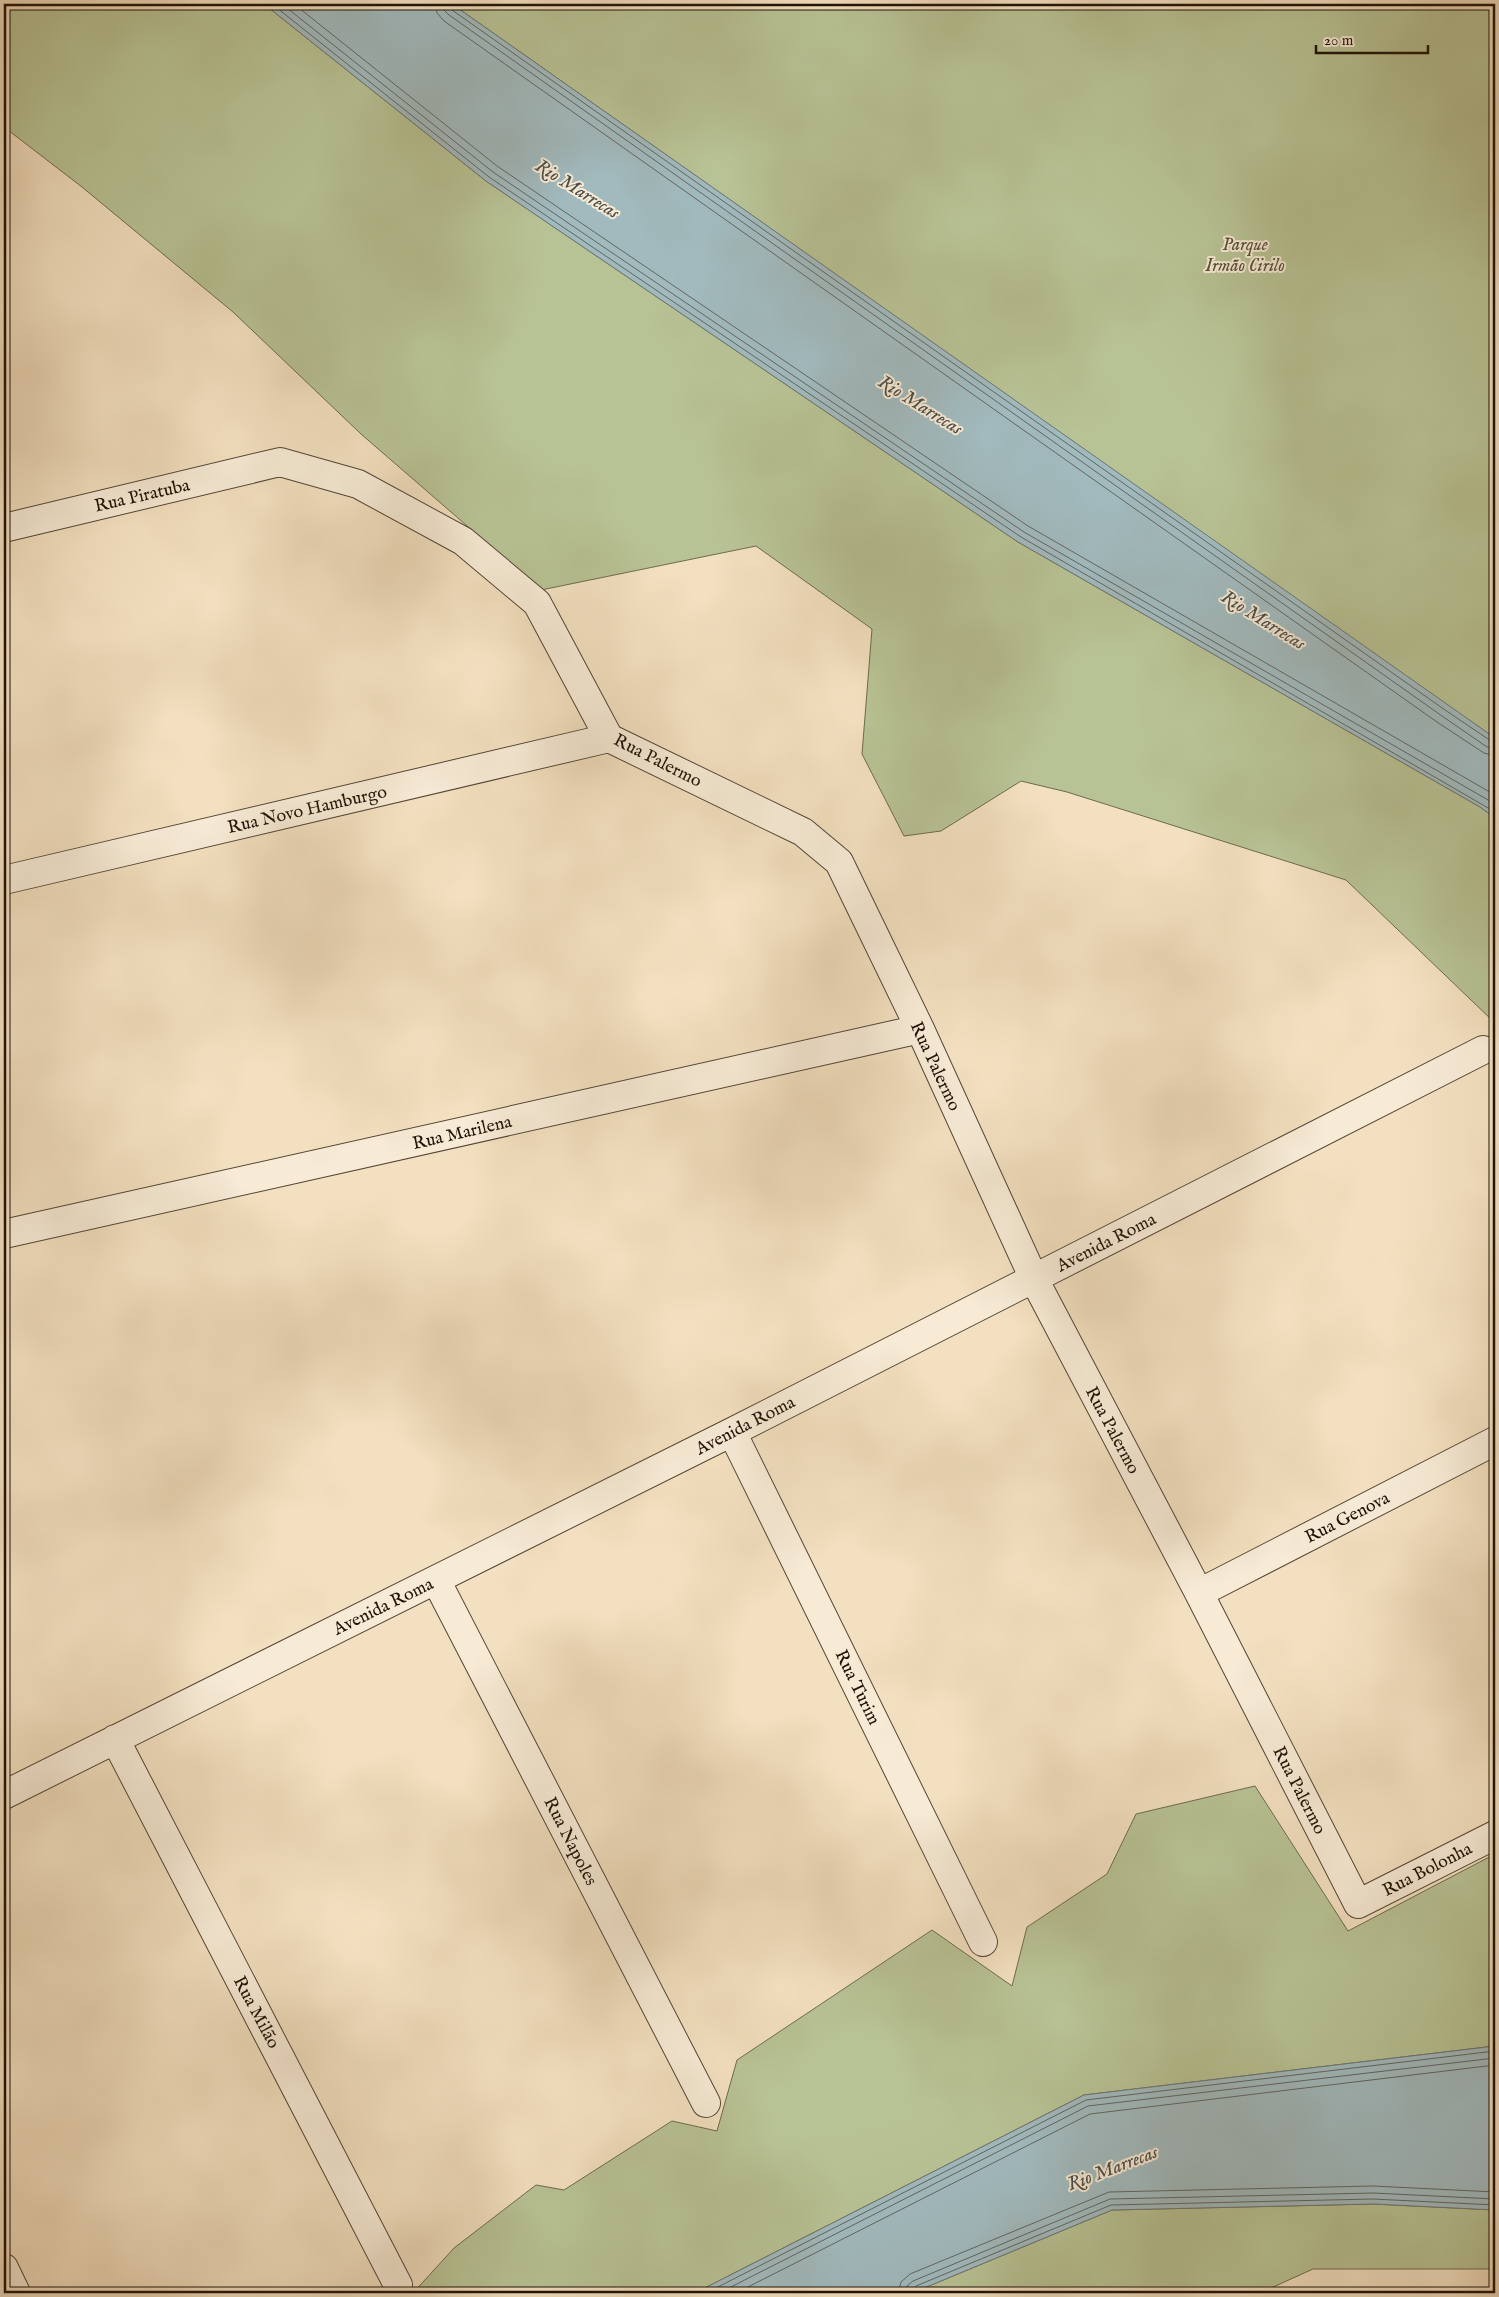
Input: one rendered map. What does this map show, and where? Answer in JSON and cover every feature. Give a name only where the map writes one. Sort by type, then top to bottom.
[{"type":"street","name":"Rua Piratuba","points":[[4,528],[280,462]]},
{"type":"street","name":"Rua Palermo","points":[[280,462],[358,484],[463,540],[537,603],[609,738],[803,832],[839,862],[920,1029],[1034,1279],[1199,1594],[1358,1904]]},
{"type":"street","name":"Rua Novo Hamburgo","points":[[4,880],[609,738]]},
{"type":"street","name":"Rua Marilena","points":[[4,1234],[920,1029]]},
{"type":"street","name":"Avenida Roma","points":[[4,1795],[732,1432],[1483,1050]]},
{"type":"street","name":"Rua Turim","points":[[732,1432],[983,1942]]},
{"type":"street","name":"Rua Genova","points":[[1199,1594],[1495,1441]]},
{"type":"street","name":"Rua Napoles","points":[[436,1580],[706,2103]]},
{"type":"street","name":"Rua Milão","points":[[115,1739],[398,2285]]},
{"type":"street","name":"Rua Bolonha","points":[[1358,1904],[1495,1834]]},
{"type":"street","points":[[4,2268],[16,2293]]},
{"type":"green space","points":[[4,4],[264,4],[486,181],[1018,542],[1480,807],[1495,818],[1495,1023],[1346,880],[1067,792],[1021,781],[941,831],[904,836],[862,754],[872,629],[756,546],[541,590],[361,434],[233,312],[82,187],[4,127]]},
{"type":"green space","name":"Parque Irmão Cirilo","points":[[452,4],[1495,4],[1495,738],[1448,706]]},
{"type":"green space","points":[[1255,1786],[1348,1931],[1495,1854],[1495,2046],[1084,2095],[695,2293],[413,2293],[454,2248],[536,2185],[564,2190],[672,2121],[717,2131],[737,2060],[932,1930],[1012,1986],[1027,1927],[1107,1874],[1136,1814]]},
{"type":"green space","points":[[1373,2204],[1495,2210],[1495,2269],[1313,2269],[1260,2293],[912,2293],[1112,2210]]},
{"type":"water","name":"Rio Marrecas","points":[[264,4],[452,4],[1495,738],[1495,818],[1480,807],[1018,542],[486,181]]},
{"type":"water","name":"Rio Marrecas","points":[[1495,2046],[1495,2210],[1373,2204],[1112,2210],[912,2293],[695,2293],[1084,2095]]}]
